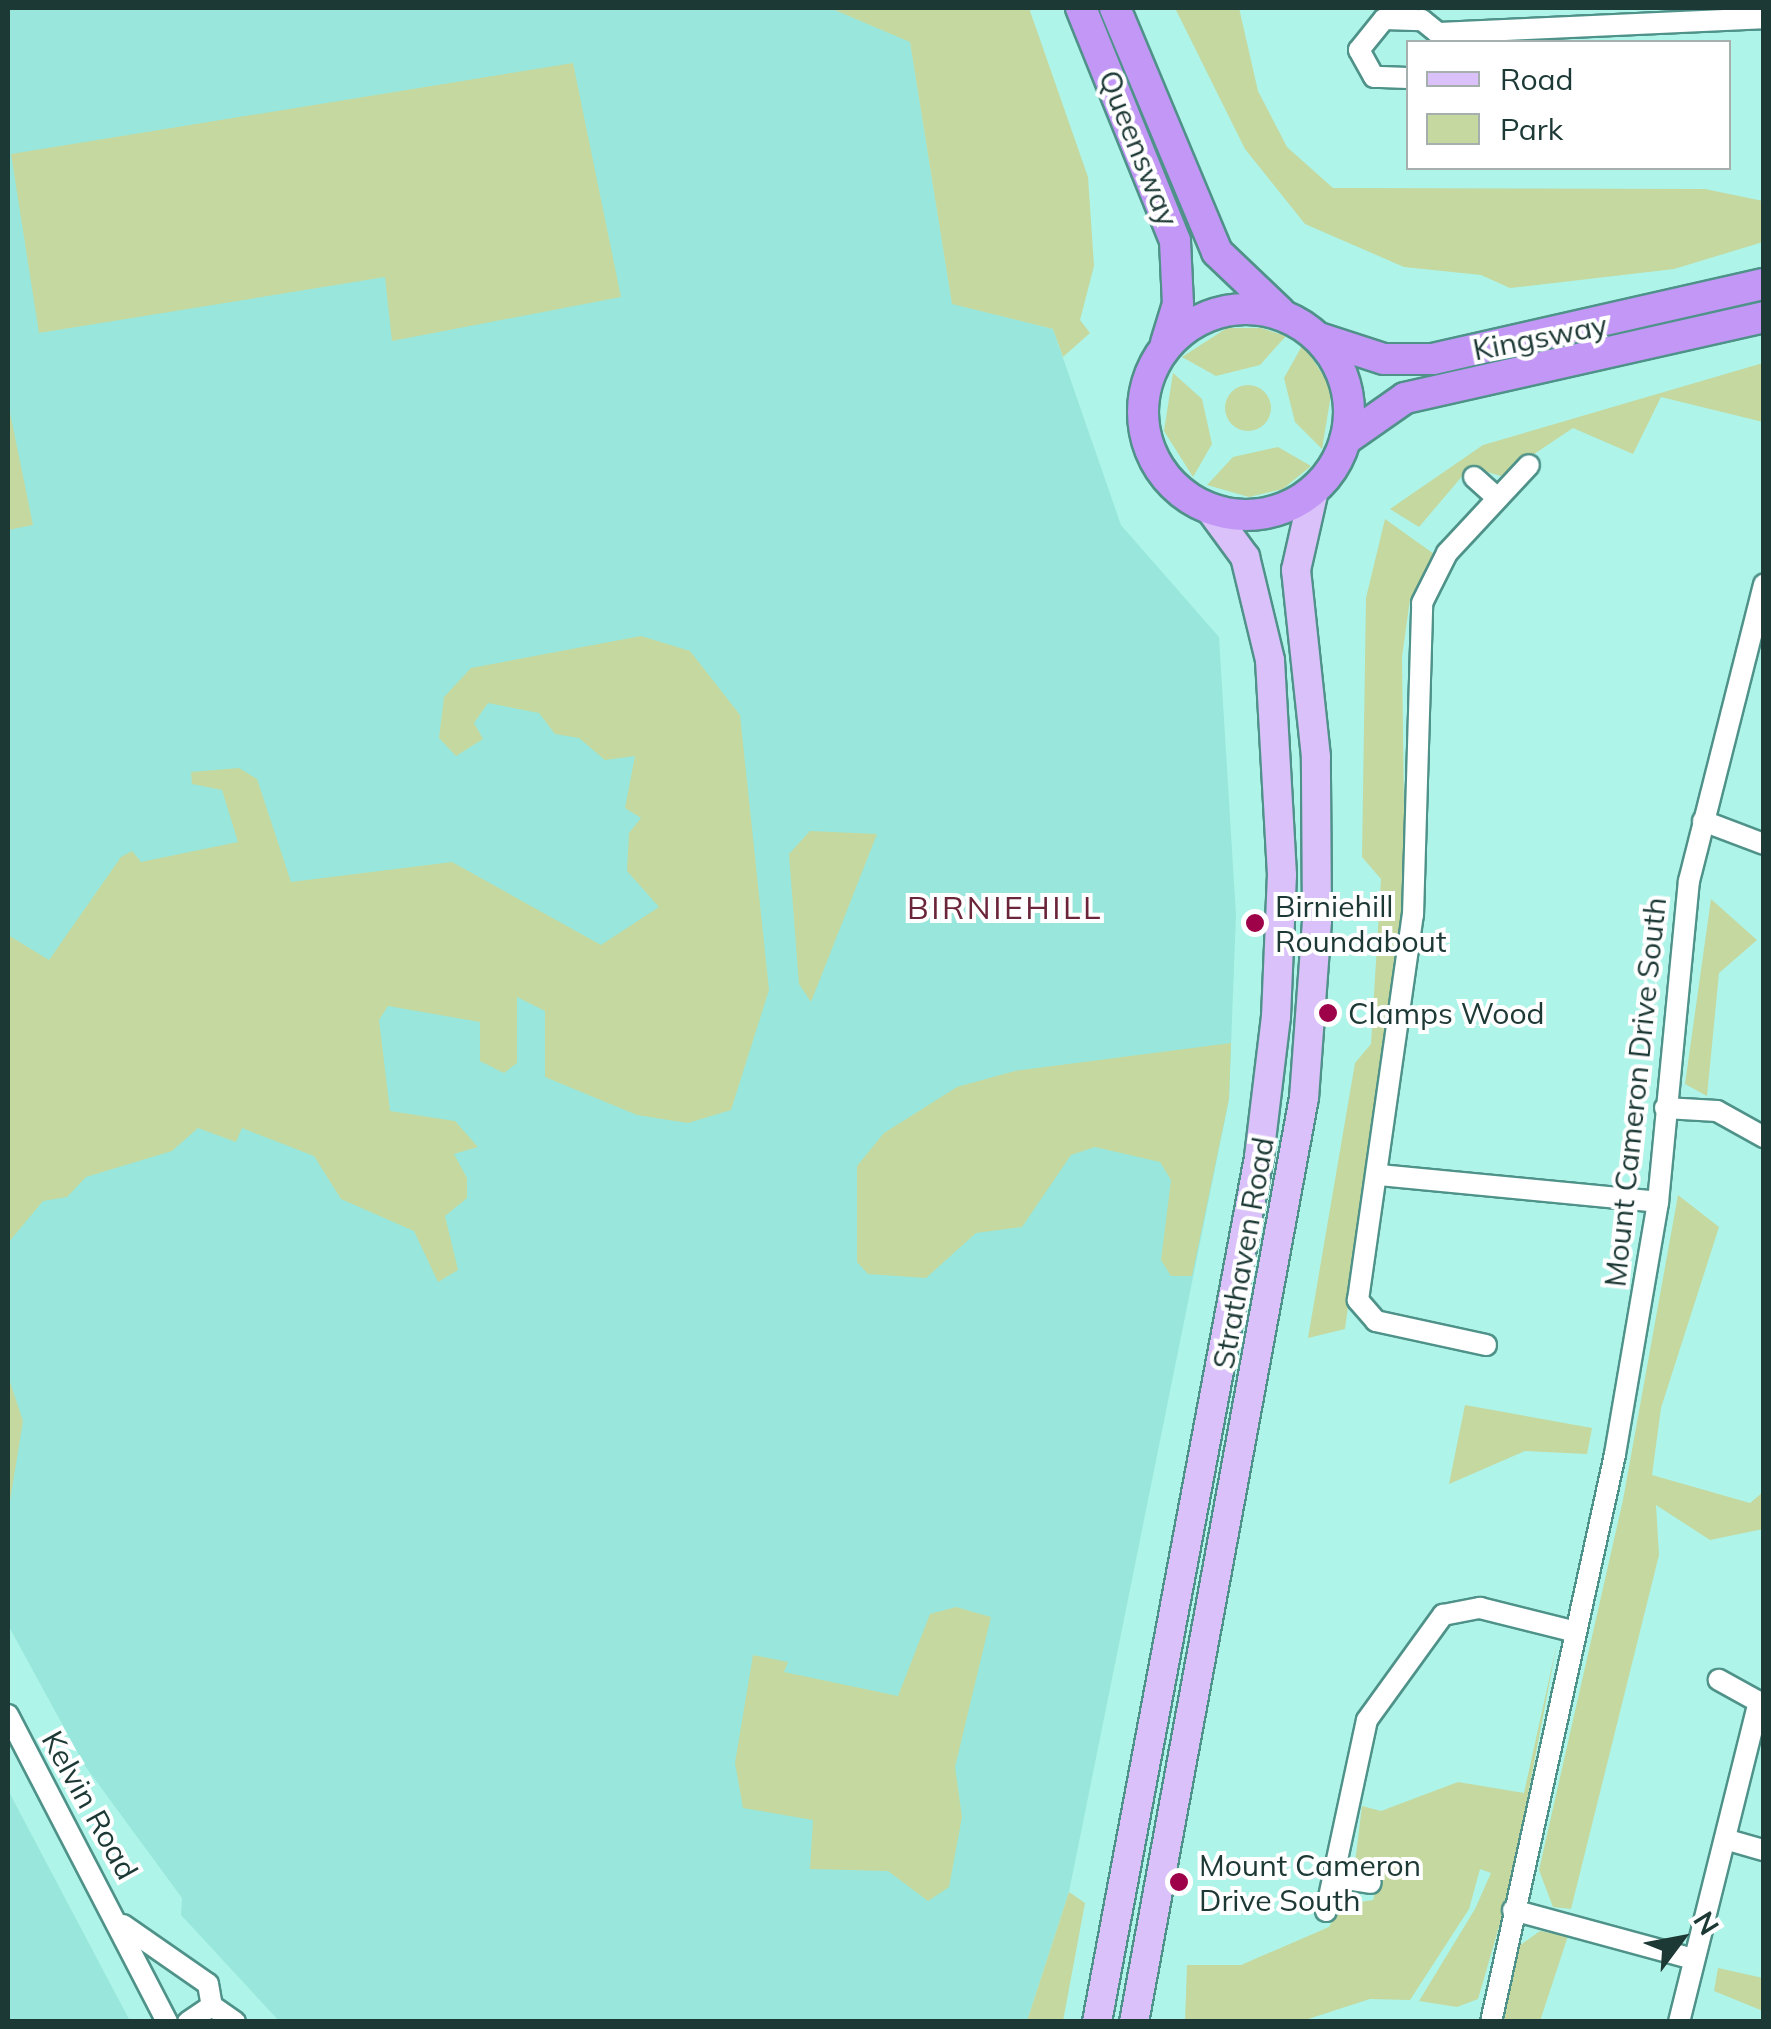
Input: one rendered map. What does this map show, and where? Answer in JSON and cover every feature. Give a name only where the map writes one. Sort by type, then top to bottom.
[{"type":"highway","name":"Queensway","points":[[1081,8],[1176,241],[1178,304],[1163,350]]},
{"type":"highway","name":"Queensway","points":[[1115,8],[1217,252],[1286,316]]},
{"type":"highway","name":"Kingsway","points":[[1317,337],[1384,359],[1433,359],[1764,284]]},
{"type":"highway","points":[[1219,312],[1286,316],[1317,337],[1346,384],[1346,440],[1314,490],[1274,511],[1208,508],[1166,476],[1146,434],[1146,387],[1163,350],[1219,312]]},
{"type":"highway","name":"Kingsway","points":[[1346,440],[1376,412],[1420,394],[1764,317]]},
{"type":"main road","name":"Strathaven Road","points":[[1134,2022],[1304,1098],[1316,794],[1296,570],[1314,490]]},
{"type":"main road","name":"Strathaven Road","points":[[1096,2022],[1258,1157],[1276,1017],[1282,875],[1270,660],[1245,557],[1208,508]]},
{"type":"street","points":[[1406,78],[1374,77],[1359,50],[1366,31],[1384,19],[1422,20],[1438,38],[1764,18]]},
{"type":"street","points":[[1486,1344],[1376,1321],[1358,1300],[1379,1175],[1413,915],[1422,603],[1447,553],[1529,465]]},
{"type":"street","points":[[1474,477],[1496,497]]},
{"type":"street","name":"Mount Cameron Drive South","points":[[1491,2022],[1576,1632],[1658,1202],[1666,1108],[1704,821],[1764,584]]},
{"type":"street","points":[[1704,821],[1764,844]]},
{"type":"street","points":[[1666,1108],[1717,1111],[1764,1137]]},
{"type":"street","points":[[1379,1175],[1658,1202]]},
{"type":"street","points":[[1326,1911],[1367,1720],[1444,1615],[1480,1608],[1576,1632]]},
{"type":"street","points":[[1679,2022],[1690,1958],[1728,1840],[1759,1702],[1719,1680]]},
{"type":"street","name":"Kelvin Road","points":[[8,1716],[122,1924],[167,2022]]},
{"type":"street","points":[[1728,1840],[1764,1850]]},
{"type":"street","points":[[1334,1876],[1371,1883]]},
{"type":"street","points":[[1513,1910],[1690,1958]]},
{"type":"street","name":"Kelvin Road","points":[[122,1924],[208,1984],[212,2006],[235,2022]]},
{"type":"street","points":[[188,2022],[212,2006]]},
{"type":"shaded area","points":[[8,8],[830,8],[910,41],[952,303],[1053,329],[1121,525],[1219,637],[1236,915],[1229,1099],[1069,1892],[1027,2021],[279,2021],[181,1915],[182,1898],[85,1766],[8,1625]]},
{"type":"shaded area","points":[[8,1790],[130,2021],[8,2021]]},
{"type":"green space","points":[[830,8],[1029,8],[1088,177],[1094,266],[1080,320],[1090,333],[1063,357],[1053,329],[952,304],[910,42]]},
{"type":"green space","points":[[1175,8],[1239,8],[1258,91],[1287,147],[1333,188],[1705,189],[1763,201],[1763,242],[1674,269],[1510,288],[1481,275],[1404,267],[1305,224],[1245,149]]},
{"type":"green space","points":[[573,63],[621,297],[392,341],[385,277],[39,333],[11,154]]},
{"type":"green space","points":[[1227,328],[1261,328],[1286,336],[1260,365],[1216,376],[1182,357]]},
{"type":"green space","points":[[1303,344],[1332,389],[1322,449],[1295,422],[1284,378]]},
{"type":"green space","points":[[1763,363],[1763,422],[1661,397],[1633,454],[1573,428],[1501,476],[1470,467],[1419,527],[1390,509],[1483,445]]},
{"type":"green space","points":[[1173,373],[1202,399],[1212,444],[1193,477],[1164,431]]},
{"type":"green space","points":[[1248,385],[1264,392],[1271,408],[1264,424],[1248,431],[1232,424],[1225,408],[1232,392]]},
{"type":"green space","points":[[8,403],[33,525],[8,530]]},
{"type":"green space","points":[[1278,447],[1311,466],[1283,489],[1249,497],[1207,485],[1233,457]]},
{"type":"green space","points":[[1385,519],[1434,554],[1410,599],[1402,657],[1405,886],[1345,1329],[1308,1338],[1355,1063],[1371,1044],[1381,879],[1362,857],[1366,598]]},
{"type":"green space","points":[[641,636],[690,651],[740,715],[769,990],[731,1110],[688,1123],[637,1115],[545,1077],[545,1011],[517,997],[517,1063],[504,1073],[480,1061],[480,1022],[388,1006],[379,1020],[390,1111],[455,1121],[478,1147],[454,1154],[467,1178],[467,1198],[445,1216],[458,1270],[438,1282],[414,1231],[341,1199],[314,1156],[242,1128],[236,1142],[198,1128],[172,1151],[86,1177],[67,1197],[43,1201],[8,1243],[8,935],[49,960],[121,857],[132,851],[141,862],[238,842],[222,790],[192,784],[191,772],[239,768],[257,779],[291,882],[452,862],[601,945],[659,907],[627,871],[629,833],[641,818],[625,808],[635,756],[605,760],[579,738],[555,734],[539,713],[488,703],[474,723],[483,739],[456,756],[439,738],[444,697],[471,668]]},
{"type":"green space","points":[[810,831],[877,834],[811,1002],[799,984],[789,854]]},
{"type":"green space","points":[[1711,899],[1757,940],[1719,973],[1707,1096],[1685,1084]]},
{"type":"green space","points":[[1231,1043],[1229,1099],[1192,1276],[1171,1276],[1161,1260],[1171,1180],[1160,1162],[1095,1147],[1071,1155],[1022,1227],[976,1233],[926,1278],[868,1274],[857,1262],[857,1166],[884,1133],[957,1087],[1015,1071]]},
{"type":"green space","points":[[1678,1195],[1719,1227],[1661,1408],[1652,1475],[1750,1503],[1763,1492],[1763,1529],[1710,1540],[1656,1505],[1659,1555],[1571,1909],[1553,1907],[1539,1870],[1623,1500]]},
{"type":"green space","points":[[8,1376],[23,1421],[8,1513]]},
{"type":"green space","points":[[1465,1405],[1592,1428],[1587,1454],[1525,1451],[1449,1484]]},
{"type":"green space","points":[[956,1607],[991,1617],[955,1767],[962,1817],[949,1887],[928,1901],[888,1871],[810,1869],[813,1820],[743,1808],[735,1763],[753,1655],[788,1662],[784,1672],[898,1696],[930,1614]]},
{"type":"green space","points":[[1557,1643],[1510,1889],[1478,1999],[1457,2007],[1419,2001],[1475,1909],[1491,1873],[1480,1869],[1469,1909],[1410,2000],[1370,1999],[1302,2021],[1185,2021],[1187,1965],[1241,1965],[1329,1927],[1342,1905],[1373,1900],[1379,1878],[1355,1863],[1362,1806],[1381,1811],[1458,1782],[1524,1793]]},
{"type":"green space","points":[[1069,1892],[1085,1903],[1063,2021],[1027,2021]]},
{"type":"green space","points":[[1540,1931],[1568,1936],[1540,2021],[1502,2022],[1519,1946]]},
{"type":"green space","points":[[1718,1968],[1763,1978],[1763,2011],[1714,1991]]},
{"type":"place","name":"Birniehill Roundabout","points":[[1255,923]]},
{"type":"place","name":"Clamps Wood","points":[[1328,1013]]},
{"type":"place","name":"Mount Cameron Drive South","points":[[1179,1882]]},
{"type":"district","name":"BIRNIEHILL","points":[[1005,907]]}]
